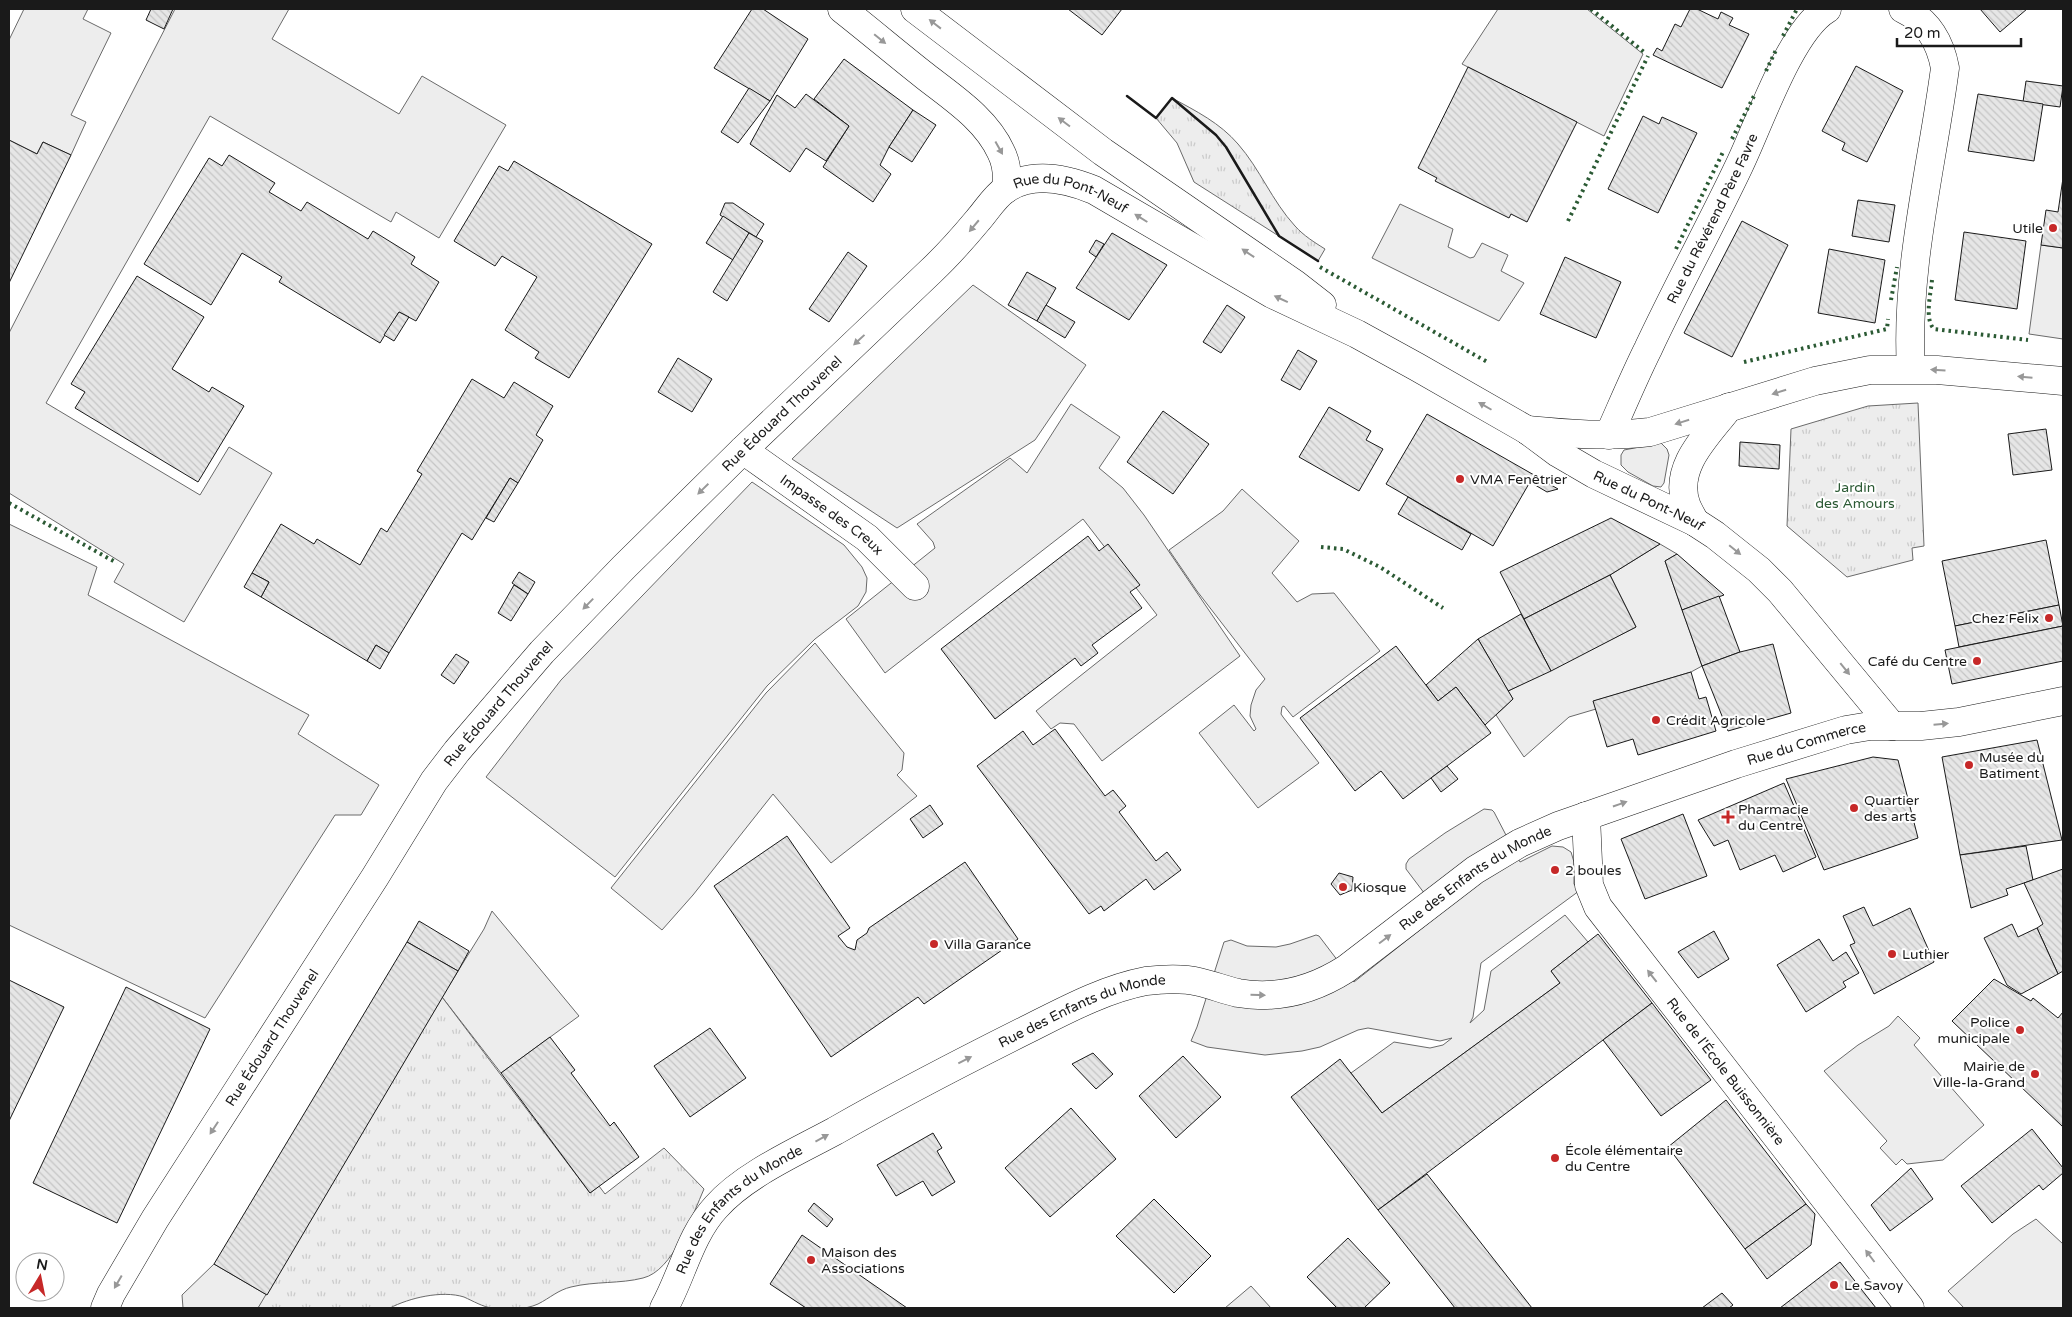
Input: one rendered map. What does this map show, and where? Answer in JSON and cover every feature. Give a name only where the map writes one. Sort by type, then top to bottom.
[{"type":"street","name":"Rue du Pont-Neuf","points":[[842,9],[982,123],[1001,150],[1006,163],[1008,175],[1006,189],[1027,181],[1050,178],[1066,180],[1094,190],[1272,294],[1357,334],[1527,430],[1594,474],[1695,522],[1730,546],[1780,591],[1892,726]]},
{"type":"street","name":"Rue du Pont-Neuf","points":[[915,9],[1110,157],[1295,284],[1357,334]]},
{"type":"street","name":"Rue du Révérend Père Favre","points":[[1609,435],[1647,350],[1740,165],[1775,84],[1802,33],[1811,22],[1827,9]]},
{"type":"street","points":[[1903,9],[1923,22],[1933,33],[1940,44],[1945,68],[1912,286],[1911,369]]},
{"type":"street","name":"Rue Édouard Thouvenel","points":[[105,1308],[115,1287],[160,1211],[375,878],[434,782],[451,759],[542,652],[624,567],[743,450],[932,271],[1006,189]]},
{"type":"street","points":[[1527,430],[1609,435],[1650,432],[1836,376],[1870,370],[1937,370],[2063,381]]},
{"type":"street","points":[[1695,522],[1686,504],[1684,490],[1689,460],[1696,448],[1729,408]]},
{"type":"street","name":"Impasse des Creux","points":[[743,450],[867,538],[916,586]]},
{"type":"street","name":"Rue du Commerce","points":[[1558,826],[1786,748],[1859,728],[1959,722],[2063,701]]},
{"type":"street","name":"Rue de l'École Buissonnière","points":[[1586,816],[1589,885],[1598,907],[1910,1308]]},
{"type":"street","name":"Rue des Enfants du Monde","points":[[664,1308],[699,1232],[714,1208],[723,1200],[760,1172],[915,1086],[1072,1007],[1126,986],[1173,980],[1196,981],[1255,995],[1286,994],[1329,980],[1475,870],[1520,843],[1558,826]]},
{"type":"shaded area","points":[[24,9],[88,9],[83,19],[111,33],[71,115],[86,122],[71,155],[43,142],[37,154],[9,140],[9,40]]},
{"type":"shaded area","points":[[175,9],[289,9],[272,39],[399,114],[422,76],[506,125],[439,238],[396,212],[391,222],[210,116],[46,403],[200,495],[229,447],[272,473],[184,622],[114,582],[124,564],[9,493],[9,333]]},
{"type":"shaded area","points":[[1498,9],[1587,9],[1643,54],[1604,136],[1462,64]]},
{"type":"shaded area","points":[[1400,204],[1453,229],[1448,247],[1470,258],[1474,257],[1482,243],[1508,255],[1501,271],[1524,283],[1499,321],[1372,258]]},
{"type":"shaded area","points":[[2041,245],[2063,248],[2063,339],[2029,334]]},
{"type":"shaded area","points":[[973,285],[1086,365],[1035,440],[897,528],[792,459]]},
{"type":"shaded area","points":[[1071,404],[1120,437],[1099,468],[1123,488],[1144,515],[1240,656],[1102,761],[1074,724],[1060,723],[1051,729],[1036,711],[1157,615],[1083,519],[885,673],[846,619],[935,548],[933,542],[917,524],[1010,458],[1027,473]]},
{"type":"shaded area","points":[[1661,443],[1667,449],[1669,455],[1664,483],[1661,487],[1653,486],[1628,472],[1621,465],[1621,455],[1624,450]]},
{"type":"shaded area","points":[[752,482],[844,545],[862,567],[867,578],[866,592],[858,606],[815,639],[767,686],[615,877],[486,777],[561,680]]},
{"type":"shaded area","points":[[1242,489],[1299,541],[1272,573],[1297,602],[1312,594],[1334,593],[1380,651],[1293,717],[1284,706],[1282,707],[1281,714],[1319,763],[1258,808],[1199,733],[1234,705],[1254,731],[1256,729],[1250,716],[1251,705],[1256,690],[1265,679],[1197,591],[1169,550],[1223,511]]},
{"type":"shaded area","points":[[9,524],[97,567],[88,595],[309,715],[298,734],[379,785],[361,815],[335,815],[205,1018],[9,925]]},
{"type":"shaded area","points":[[1660,544],[1677,554],[1665,561],[1702,666],[1691,672],[1594,701],[1596,709],[1569,717],[1524,757],[1496,715],[1513,699],[1508,691],[1636,627],[1610,575]]},
{"type":"shaded area","points":[[815,643],[904,753],[902,770],[897,775],[917,796],[831,863],[773,794],[693,895],[662,930],[611,888],[766,693]]},
{"type":"shaded area","points":[[1484,809],[1494,812],[1520,862],[1552,846],[1563,847],[1571,852],[1574,862],[1574,884],[1579,891],[1481,963],[1473,1017],[1470,1023],[1484,1010],[1491,971],[1565,915],[1588,942],[1551,971],[1560,983],[1382,1113],[1351,1073],[1394,1042],[1430,1048],[1443,1045],[1452,1038],[1440,1041],[1368,1028],[1358,1030],[1320,1047],[1265,1055],[1207,1047],[1191,1041],[1224,942],[1231,940],[1247,946],[1276,947],[1316,935],[1319,936],[1354,982],[1440,914],[1406,869],[1409,859],[1445,833]]},
{"type":"shaded area","points":[[492,911],[579,1016],[501,1073],[442,997],[484,929]]},
{"type":"shaded area","points":[[1898,1016],[1920,1038],[1914,1045],[1984,1125],[1943,1160],[1907,1164],[1902,1159],[1896,1165],[1880,1148],[1887,1141],[1824,1071],[1858,1045],[1889,1026]]},
{"type":"shaded area","points":[[2036,1219],[2063,1244],[2063,1308],[1964,1308],[1948,1291],[2013,1234]]},
{"type":"shaded area","points":[[214,1264],[267,1295],[258,1308],[183,1308],[182,1295]]},
{"type":"shaded area","points":[[1251,1286],[1271,1308],[1225,1308]]},
{"type":"green space","points":[[1172,98],[1216,124],[1238,144],[1295,226],[1309,239],[1325,249],[1318,261],[1194,182],[1177,143],[1156,118]]},
{"type":"green space","name":"Jardin des Amours","points":[[1918,403],[1924,546],[1912,548],[1913,560],[1847,577],[1787,526],[1791,429],[1868,406]]},
{"type":"green space","points":[[442,997],[590,1193],[599,1186],[605,1194],[664,1148],[704,1189],[681,1240],[664,1265],[654,1273],[643,1278],[566,1288],[538,1304],[521,1308],[503,1309],[489,1307],[464,1297],[446,1294],[416,1298],[390,1308],[258,1308]]},
{"type":"building","points":[[151,9],[173,9],[164,29],[146,20]]},
{"type":"building","points":[[752,9],[763,9],[808,39],[770,101],[714,68]]},
{"type":"building","points":[[1068,9],[1122,9],[1102,35]]},
{"type":"building","points":[[1690,9],[1697,9],[1718,19],[1721,12],[1733,18],[1729,25],[1749,34],[1722,88],[1653,55],[1657,48],[1662,51],[1675,24],[1681,27]]},
{"type":"building","points":[[1980,9],[2027,9],[2000,32]]},
{"type":"building","points":[[844,59],[913,110],[889,147],[880,165],[891,174],[873,202],[823,167],[849,126],[814,99]]},
{"type":"building","points":[[1856,66],[1903,91],[1867,162],[1842,150],[1845,143],[1822,131]]},
{"type":"building","points":[[1468,67],[1577,122],[1527,222],[1511,214],[1509,218],[1435,181],[1437,178],[1418,168]]},
{"type":"building","points":[[2026,81],[2063,86],[2060,107],[2023,102]]},
{"type":"building","points":[[749,88],[770,101],[738,143],[721,132]]},
{"type":"building","points":[[806,94],[849,126],[826,161],[806,148],[790,172],[750,144],[777,95],[795,108]]},
{"type":"building","points":[[1978,94],[2043,104],[2034,161],[1968,151]]},
{"type":"building","points":[[913,110],[936,125],[912,162],[889,147]]},
{"type":"building","points":[[1643,116],[1659,124],[1662,117],[1697,133],[1658,213],[1608,189]]},
{"type":"building","points":[[9,140],[37,154],[43,142],[71,155],[9,283]]},
{"type":"building","points":[[229,155],[275,183],[269,192],[301,211],[307,202],[368,239],[373,231],[415,257],[411,264],[439,282],[416,321],[399,312],[380,343],[279,282],[282,277],[242,253],[211,305],[144,264],[209,158],[222,166]]},
{"type":"building","points":[[514,161],[652,244],[569,378],[535,358],[539,352],[505,330],[537,277],[502,256],[495,266],[454,241],[499,166],[508,171]]},
{"type":"building","name":"Utile","points":[[2063,178],[2063,248],[2041,245],[2046,210],[2058,212]]},
{"type":"building","points":[[1858,200],[1895,205],[1889,242],[1852,236]]},
{"type":"building","points":[[725,203],[733,203],[764,224],[756,237],[720,215]]},
{"type":"building","points":[[723,216],[749,233],[733,260],[706,243]]},
{"type":"building","points":[[1742,221],[1788,245],[1732,357],[1684,333]]},
{"type":"building","points":[[1964,232],[2026,241],[2017,309],[1955,300]]},
{"type":"building","points":[[749,233],[763,241],[727,301],[713,292]]},
{"type":"building","points":[[1112,233],[1167,265],[1129,320],[1076,288]]},
{"type":"building","points":[[1096,240],[1104,244],[1096,257],[1089,252]]},
{"type":"building","points":[[1829,249],[1885,260],[1875,323],[1818,313]]},
{"type":"building","points":[[848,252],[867,266],[829,322],[809,309]]},
{"type":"building","points":[[1565,257],[1621,282],[1596,338],[1540,314]]},
{"type":"building","points":[[1027,272],[1056,288],[1037,321],[1008,305]]},
{"type":"building","points":[[137,276],[204,317],[172,369],[209,392],[212,387],[244,406],[198,482],[75,408],[85,392],[71,384]]},
{"type":"building","points":[[1046,305],[1075,322],[1065,338],[1037,321]]},
{"type":"building","points":[[1227,305],[1245,317],[1221,353],[1203,342]]},
{"type":"building","points":[[399,312],[409,317],[394,341],[384,335]]},
{"type":"building","points":[[1298,350],[1317,361],[1300,390],[1281,380]]},
{"type":"building","points":[[678,358],[712,379],[692,412],[658,392]]},
{"type":"building","points":[[472,379],[504,398],[514,382],[553,406],[536,435],[543,440],[518,483],[510,478],[472,540],[462,533],[389,653],[376,645],[367,661],[261,597],[269,582],[252,573],[281,524],[314,544],[317,539],[360,565],[381,528],[387,532],[422,474],[417,471]]},
{"type":"building","points":[[1329,407],[1371,431],[1366,440],[1383,449],[1359,491],[1299,457]]},
{"type":"building","points":[[1163,411],[1209,444],[1173,494],[1127,462]]},
{"type":"building","name":"VMA Fenêtrier","points":[[1427,414],[1534,475],[1493,546],[1386,484]]},
{"type":"building","points":[[2046,429],[2052,470],[2013,475],[2008,434]]},
{"type":"building","points":[[1740,442],[1780,445],[1779,469],[1739,466]]},
{"type":"building","points":[[1534,475],[1558,489],[1547,492],[1530,482]]},
{"type":"building","points":[[510,478],[518,483],[494,522],[486,518]]},
{"type":"building","points":[[1408,497],[1471,534],[1462,550],[1398,514]]},
{"type":"building","points":[[1611,518],[1660,544],[1610,575],[1524,619],[1500,572]]},
{"type":"building","points":[[1088,536],[1099,551],[1108,544],[1140,585],[1130,592],[1142,608],[1092,645],[1098,653],[1081,666],[1075,658],[995,719],[941,649]]},
{"type":"building","points":[[2046,540],[2059,605],[1955,626],[1942,561]]},
{"type":"building","points":[[1677,554],[1724,595],[1682,610],[1665,561]]},
{"type":"building","points":[[519,572],[535,582],[528,594],[512,583]]},
{"type":"building","points":[[252,573],[269,582],[261,597],[244,587]]},
{"type":"building","points":[[1610,575],[1636,627],[1551,671],[1524,619]]},
{"type":"building","points":[[514,585],[528,594],[511,621],[498,613]]},
{"type":"building","points":[[1719,596],[1740,652],[1702,666],[1682,610]]},
{"type":"building","points":[[2059,605],[2063,626],[1959,647],[1955,626]]},
{"type":"building","points":[[1521,614],[1551,671],[1508,691],[1478,639]]},
{"type":"building","points":[[2063,626],[2063,661],[1952,684],[1945,650]]},
{"type":"building","points":[[1478,639],[1513,699],[1485,725],[1456,687],[1438,701],[1426,685]]},
{"type":"building","points":[[1773,644],[1791,713],[1728,731],[1702,666],[1740,652]]},
{"type":"building","points":[[376,645],[389,653],[380,669],[367,661]]},
{"type":"building","points":[[1396,646],[1438,701],[1456,687],[1491,733],[1403,799],[1381,771],[1355,791],[1300,718]]},
{"type":"building","points":[[456,654],[469,662],[454,684],[441,675]]},
{"type":"building","name":"Crédit Agricole","points":[[1691,672],[1699,699],[1706,697],[1716,731],[1638,755],[1633,739],[1607,747],[1593,701]]},
{"type":"building","points":[[1055,729],[1105,796],[1113,790],[1126,806],[1119,812],[1156,861],[1167,852],[1181,870],[1154,890],[1146,879],[1104,911],[1101,906],[1089,914],[977,766],[1023,731],[1033,745]]},
{"type":"building","points":[[2037,740],[2062,840],[1960,855],[1942,757]]},
{"type":"building","name":"Quartier des arts","points":[[1873,757],[1898,760],[1918,838],[1824,870],[1786,779]]},
{"type":"building","points":[[1447,766],[1458,779],[1441,792],[1431,778]]},
{"type":"building","points":[[1784,783],[1816,857],[1783,872],[1775,855],[1740,870],[1728,840],[1714,846],[1698,820]]},
{"type":"building","points":[[930,805],[943,824],[923,838],[910,819]]},
{"type":"building","points":[[1683,814],[1707,876],[1645,899],[1621,839]]},
{"type":"building","name":"Villa Garance","points":[[787,836],[850,928],[838,936],[847,947],[855,950],[857,940],[867,933],[869,928],[965,862],[1018,939],[924,1004],[918,997],[831,1057],[714,886]]},
{"type":"building","points":[[2026,846],[2033,880],[2006,889],[2008,895],[1971,908],[1960,855]]},
{"type":"building","points":[[2063,869],[2063,971],[2058,974],[2037,928],[2043,924],[2024,883]]},
{"type":"building","name":"Kiosque","points":[[1339,873],[1353,877],[1352,890],[1340,895],[1331,884]]},
{"type":"building","name":"Luthier","points":[[1864,907],[1873,926],[1910,908],[1934,962],[1874,994],[1850,945],[1855,943],[1843,916]]},
{"type":"building","points":[[419,921],[469,951],[458,971],[407,942]]},
{"type":"building","points":[[2012,924],[2018,937],[2037,928],[2058,974],[2021,994],[2007,985],[1984,938]]},
{"type":"building","points":[[1714,931],[1729,959],[1698,978],[1678,952]]},
{"type":"building","points":[[1598,934],[1652,1003],[1378,1210],[1291,1097],[1340,1059],[1382,1113],[1560,983],[1551,971]]},
{"type":"building","points":[[1819,939],[1833,961],[1846,952],[1859,973],[1843,982],[1846,987],[1806,1012],[1777,965]]},
{"type":"building","points":[[407,942],[458,971],[267,1295],[214,1264]]},
{"type":"building","name":"Mairie de Ville-la-Grand","points":[[1994,979],[2031,1001],[2033,998],[2058,1018],[2063,1012],[2063,1127],[1952,1021]]},
{"type":"building","points":[[9,980],[64,1007],[9,1121]]},
{"type":"building","points":[[126,987],[210,1029],[117,1223],[33,1183]]},
{"type":"building","points":[[1652,1003],[1711,1080],[1661,1116],[1603,1040]]},
{"type":"building","points":[[710,1028],[746,1078],[690,1117],[654,1066]]},
{"type":"building","points":[[550,1037],[575,1070],[571,1073],[610,1126],[614,1122],[639,1157],[590,1193],[501,1073]]},
{"type":"building","points":[[1093,1053],[1113,1074],[1096,1089],[1072,1064]]},
{"type":"building","points":[[1183,1056],[1221,1097],[1176,1138],[1139,1096]]},
{"type":"building","points":[[1726,1100],[1806,1204],[1745,1249],[1668,1147]]},
{"type":"building","points":[[1071,1108],[1116,1159],[1050,1217],[1005,1168]]},
{"type":"building","points":[[2032,1129],[2063,1168],[2063,1173],[2043,1190],[2039,1185],[1992,1223],[1961,1186]]},
{"type":"building","points":[[933,1133],[942,1148],[937,1151],[955,1182],[932,1196],[923,1181],[896,1196],[877,1165]]},
{"type":"building","points":[[1911,1168],[1933,1199],[1890,1231],[1871,1205]]},
{"type":"building","points":[[1427,1174],[1532,1308],[1455,1308],[1378,1210]]},
{"type":"building","points":[[1154,1199],[1211,1256],[1174,1293],[1116,1236]]},
{"type":"building","points":[[814,1203],[833,1219],[827,1227],[808,1211]]},
{"type":"building","points":[[1806,1204],[1815,1214],[1811,1245],[1767,1279],[1745,1249]]},
{"type":"building","name":"Maison des Associations","points":[[802,1235],[907,1308],[806,1308],[770,1284]]},
{"type":"building","points":[[1348,1238],[1390,1283],[1364,1308],[1337,1308],[1307,1277]]},
{"type":"building","name":"Le Savoy","points":[[1840,1262],[1876,1308],[1780,1308]]},
{"type":"building","points":[[1722,1293],[1733,1305],[1729,1308],[1702,1308]]},
{"type":"hedge","points":[[1591,9],[1644,52]]},
{"type":"hedge","points":[[1783,36],[1797,9]]},
{"type":"hedge","points":[[1766,71],[1776,50]]},
{"type":"hedge","points":[[1568,221],[1648,56]]},
{"type":"hedge","points":[[1732,139],[1755,94]]},
{"type":"hedge","points":[[1676,249],[1724,150]]},
{"type":"hedge","points":[[1320,267],[1489,363]]},
{"type":"hedge","points":[[1891,300],[1897,267]]},
{"type":"hedge","points":[[1932,280],[1929,319],[1934,329],[2028,340]]},
{"type":"hedge","points":[[1744,362],[1887,329],[1888,319]]},
{"type":"hedge","points":[[9,503],[117,563]]},
{"type":"hedge","points":[[1321,547],[1343,549],[1380,567],[1443,608]]},
{"type":"wall","points":[[1127,96],[1156,118],[1172,98],[1216,135],[1226,147],[1279,236],[1318,261]]},
{"type":"place","name":"Utile","points":[[2053,228]]},
{"type":"place","name":"VMA Fenêtrier","points":[[1460,479]]},
{"type":"place","name":"Chez Felix","points":[[2049,618]]},
{"type":"place","name":"Café du Centre","points":[[1977,661]]},
{"type":"place","name":"Crédit Agricole","points":[[1656,720]]},
{"type":"place","name":"Musée du Batiment","points":[[1969,765]]},
{"type":"place","name":"Quartier des arts","points":[[1854,808]]},
{"type":"place","name":"Pharmacie du Centre","points":[[1728,817]]},
{"type":"place","name":"2 boules","points":[[1555,870]]},
{"type":"place","name":"Kiosque","points":[[1343,887]]},
{"type":"place","name":"Villa Garance","points":[[934,944]]},
{"type":"place","name":"Luthier","points":[[1892,954]]},
{"type":"place","name":"Police municipale","points":[[2020,1030]]},
{"type":"place","name":"Mairie de Ville-la-Grand","points":[[2035,1074]]},
{"type":"place","name":"École élémentaire du Centre","points":[[1555,1158]]},
{"type":"place","name":"Maison des Associations","points":[[811,1260]]},
{"type":"place","name":"Le Savoy","points":[[1834,1285]]}]
